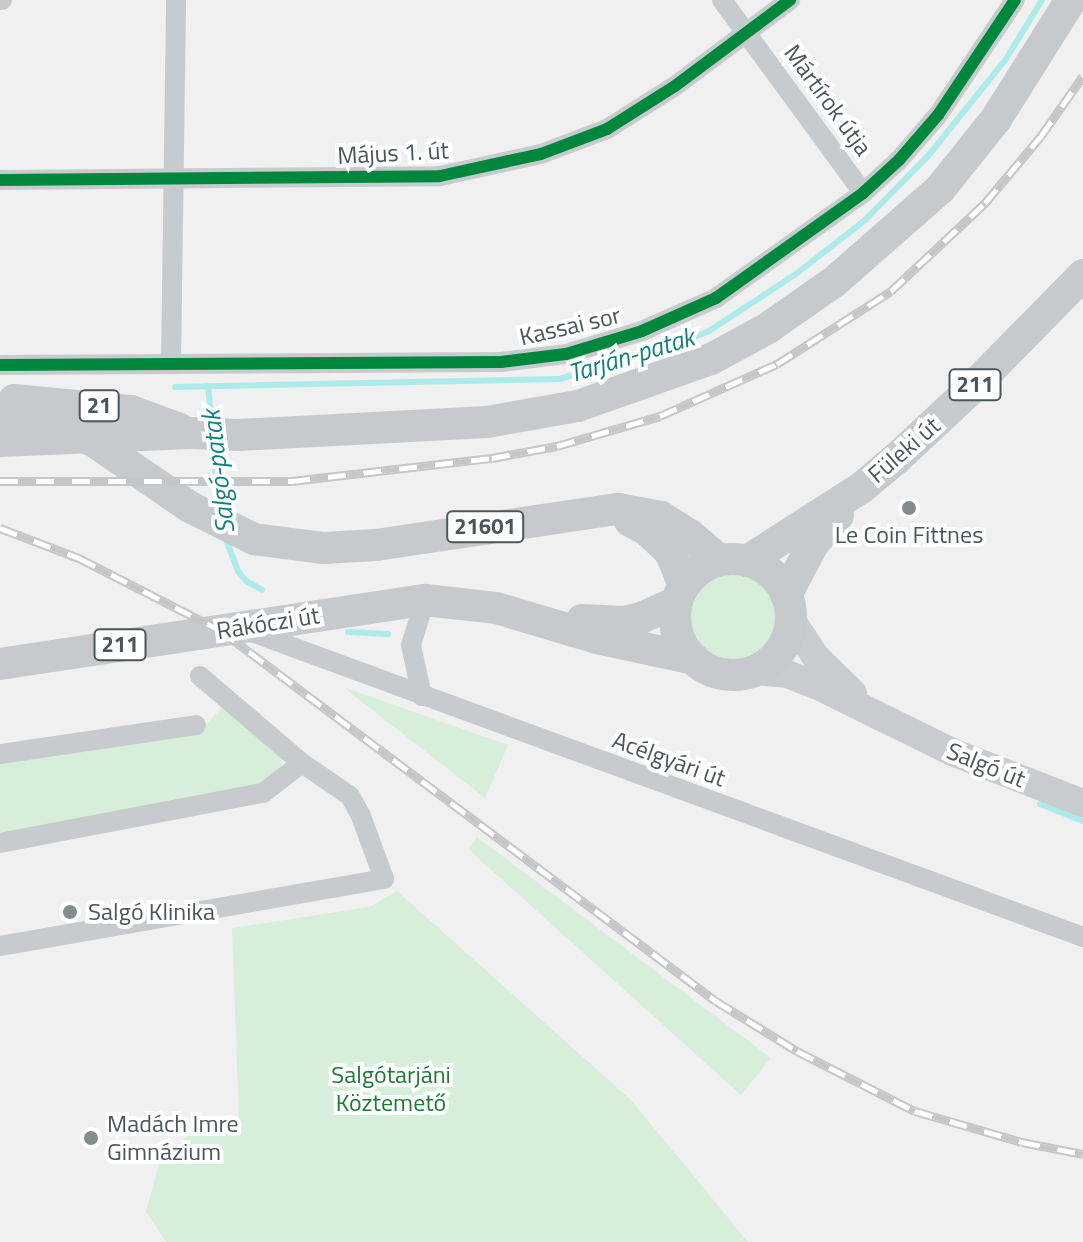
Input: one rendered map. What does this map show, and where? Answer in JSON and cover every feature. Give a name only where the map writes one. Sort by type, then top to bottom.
[{"type":"main road","name":"21","points":[[0,441],[190,433],[238,435],[487,422],[578,406],[711,359],[768,328],[834,282],[940,189],[996,119],[1071,0]]},
{"type":"main road","name":"Füleki út","points":[[861,488],[962,398],[1083,275]]},
{"type":"main road","name":"21","points":[[0,399],[131,411],[190,433]]},
{"type":"main road","name":"21601","points":[[0,414],[31,417],[92,440],[190,507],[254,539],[324,548],[395,542],[618,509],[648,513],[677,526],[733,561]]},
{"type":"main road","name":"211","points":[[535,618],[624,622],[662,611],[701,568],[733,561],[861,488]]},
{"type":"main road","name":"211","points":[[535,618],[597,638],[694,659],[718,674],[737,676],[755,671],[772,661],[784,646],[788,607],[813,544],[861,488]]},
{"type":"main road","name":"21601","points":[[576,514],[624,519],[646,529],[670,551],[680,594]]},
{"type":"main road","points":[[733,561],[773,575],[788,607],[836,680],[891,723]]},
{"type":"main road","points":[[680,594],[677,635],[694,659]]},
{"type":"main road","name":"Rákóczi út","points":[[0,664],[425,600],[496,608],[535,618]]},
{"type":"main road","points":[[755,671],[787,674],[816,685],[891,723]]},
{"type":"main road","name":"Salgó út","points":[[891,723],[952,752],[1083,803]]},
{"type":"street","points":[[171,363],[176,0]]},
{"type":"street","name":"Mártírok útja","points":[[722,0],[863,193]]},
{"type":"street","name":"Május 1. út","points":[[0,180],[440,176],[541,154],[607,129],[790,0]]},
{"type":"street","name":"Kassai sor","points":[[0,365],[465,364],[535,360],[642,331],[716,298],[863,193],[899,160],[938,115],[1015,0]]},
{"type":"street","points":[[422,696],[411,645],[425,600]]},
{"type":"street","name":"Acélgyári út","points":[[239,627],[1083,937]]},
{"type":"street","points":[[0,946],[384,879],[350,796],[302,763],[200,676]]},
{"type":"street","points":[[0,754],[196,725]]},
{"type":"street","points":[[0,843],[263,793],[302,763]]},
{"type":"green space","points":[[733,560],[755,565],[774,577],[786,596],[791,618],[786,640],[774,659],[755,671],[733,676],[711,671],[692,659],[680,640],[675,618],[680,596],[692,577],[711,565]]},
{"type":"green space","points":[[343,687],[508,745],[485,798]]},
{"type":"green space","points":[[223,706],[282,756],[281,767],[254,790],[0,834],[0,760],[185,737],[205,726]]},
{"type":"green space","points":[[477,837],[771,1058],[741,1095],[468,849]]},
{"type":"green space","name":"Salgótarjáni Köztemető","points":[[397,891],[631,1100],[748,1242],[166,1242],[146,1212],[159,1163],[189,1134],[239,1122],[232,928],[369,907]]},
{"type":"waterway","name":"Tarján-patak","points":[[175,387],[559,379],[663,350],[709,331],[796,274],[865,220],[928,156],[1006,59],[1042,0]]},
{"type":"waterway","name":"Salgó-patak","points":[[208,386],[212,423]]},
{"type":"waterway","name":"Salgó-patak","points":[[212,442],[219,511]]},
{"type":"waterway","name":"Salgó-patak","points":[[225,537],[238,571],[246,581],[262,590]]},
{"type":"waterway","name":"Salgó-patak","points":[[348,632],[388,634]]},
{"type":"waterway","name":"Salgó-patak","points":[[1040,804],[1083,821]]},
{"type":"railway","points":[[0,481],[292,481],[492,458],[557,446],[660,416],[777,364],[891,291],[985,203],[1041,136],[1083,76]]},
{"type":"railway","points":[[0,528],[79,558],[220,630],[716,1001],[797,1051],[915,1111],[1022,1142],[1083,1154]]},
{"type":"cycle path","points":[[0,180],[440,176],[541,154],[607,129],[675,86],[790,0]]},
{"type":"cycle path","points":[[0,365],[501,362],[566,354],[642,331],[716,298],[863,193],[899,160],[938,115],[1015,0]]},
{"type":"place","name":"Le Coin Fittnes","points":[[909,508]]},
{"type":"place","name":"Salgó Klinika","points":[[70,912]]},
{"type":"place","name":"Madách Imre Gimnázium","points":[[91,1138]]}]
